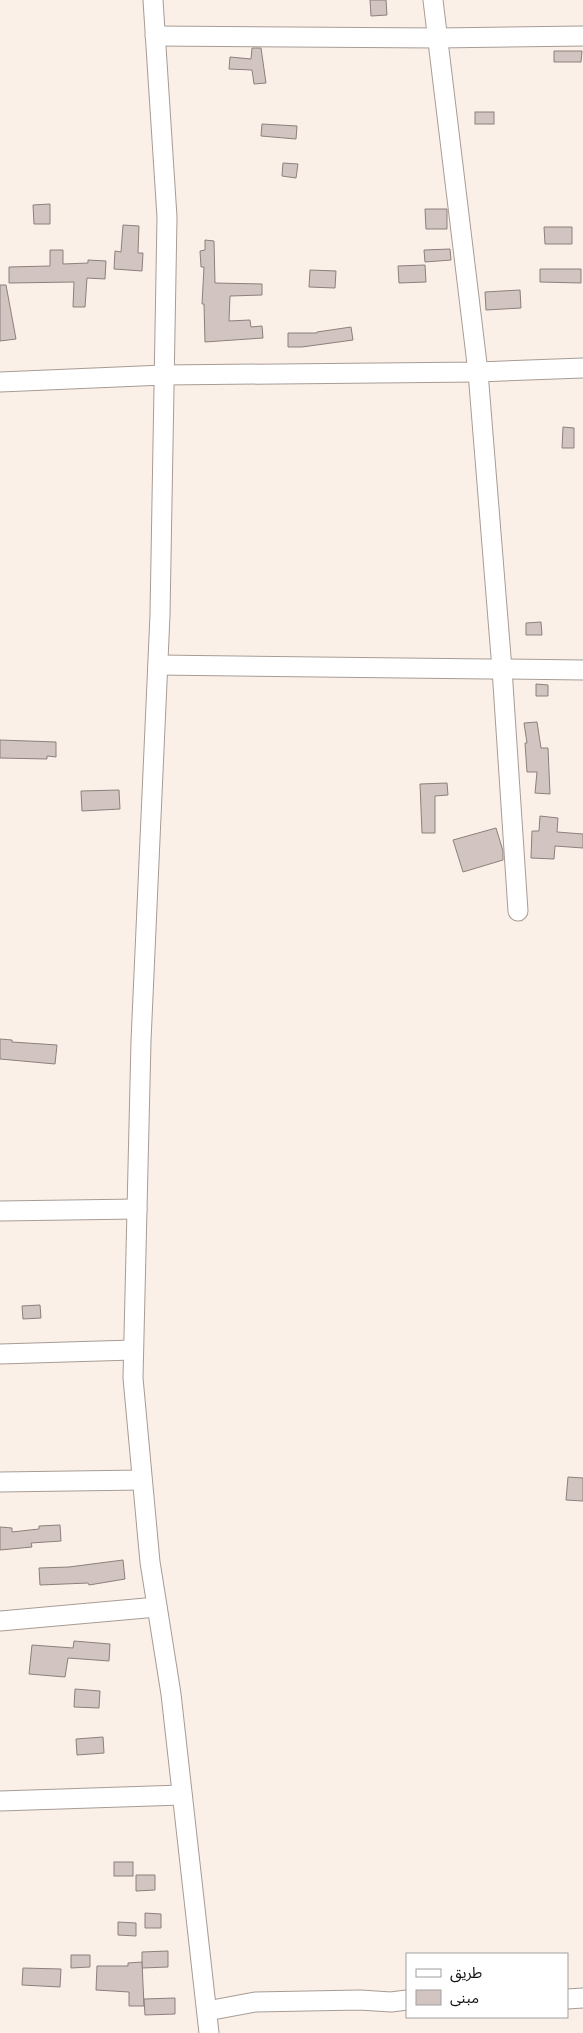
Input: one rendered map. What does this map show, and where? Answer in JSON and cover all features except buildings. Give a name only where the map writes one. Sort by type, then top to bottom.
[{"type":"street","points":[[153,0],[166,217],[164,375],[158,665],[141,1040],[132,1378],[150,1562],[170,1694],[209,2033]]},
{"type":"street","points":[[433,0],[478,372],[502,669],[518,911]]},
{"type":"street","points":[[156,36],[437,38],[583,36]]},
{"type":"street","points":[[0,382],[164,375],[478,372],[583,368]]},
{"type":"street","points":[[158,665],[583,670]]},
{"type":"street","points":[[0,1211],[137,1209]]},
{"type":"street","points":[[0,1354],[133,1350]]},
{"type":"street","points":[[0,1482],[142,1480]]},
{"type":"street","points":[[0,1621],[157,1607]]},
{"type":"street","points":[[0,1801],[182,1795]]},
{"type":"street","points":[[568,1999],[583,1998]]},
{"type":"street","points":[[207,2011],[255,2002],[360,2000],[391,2002],[406,2000]]}]
